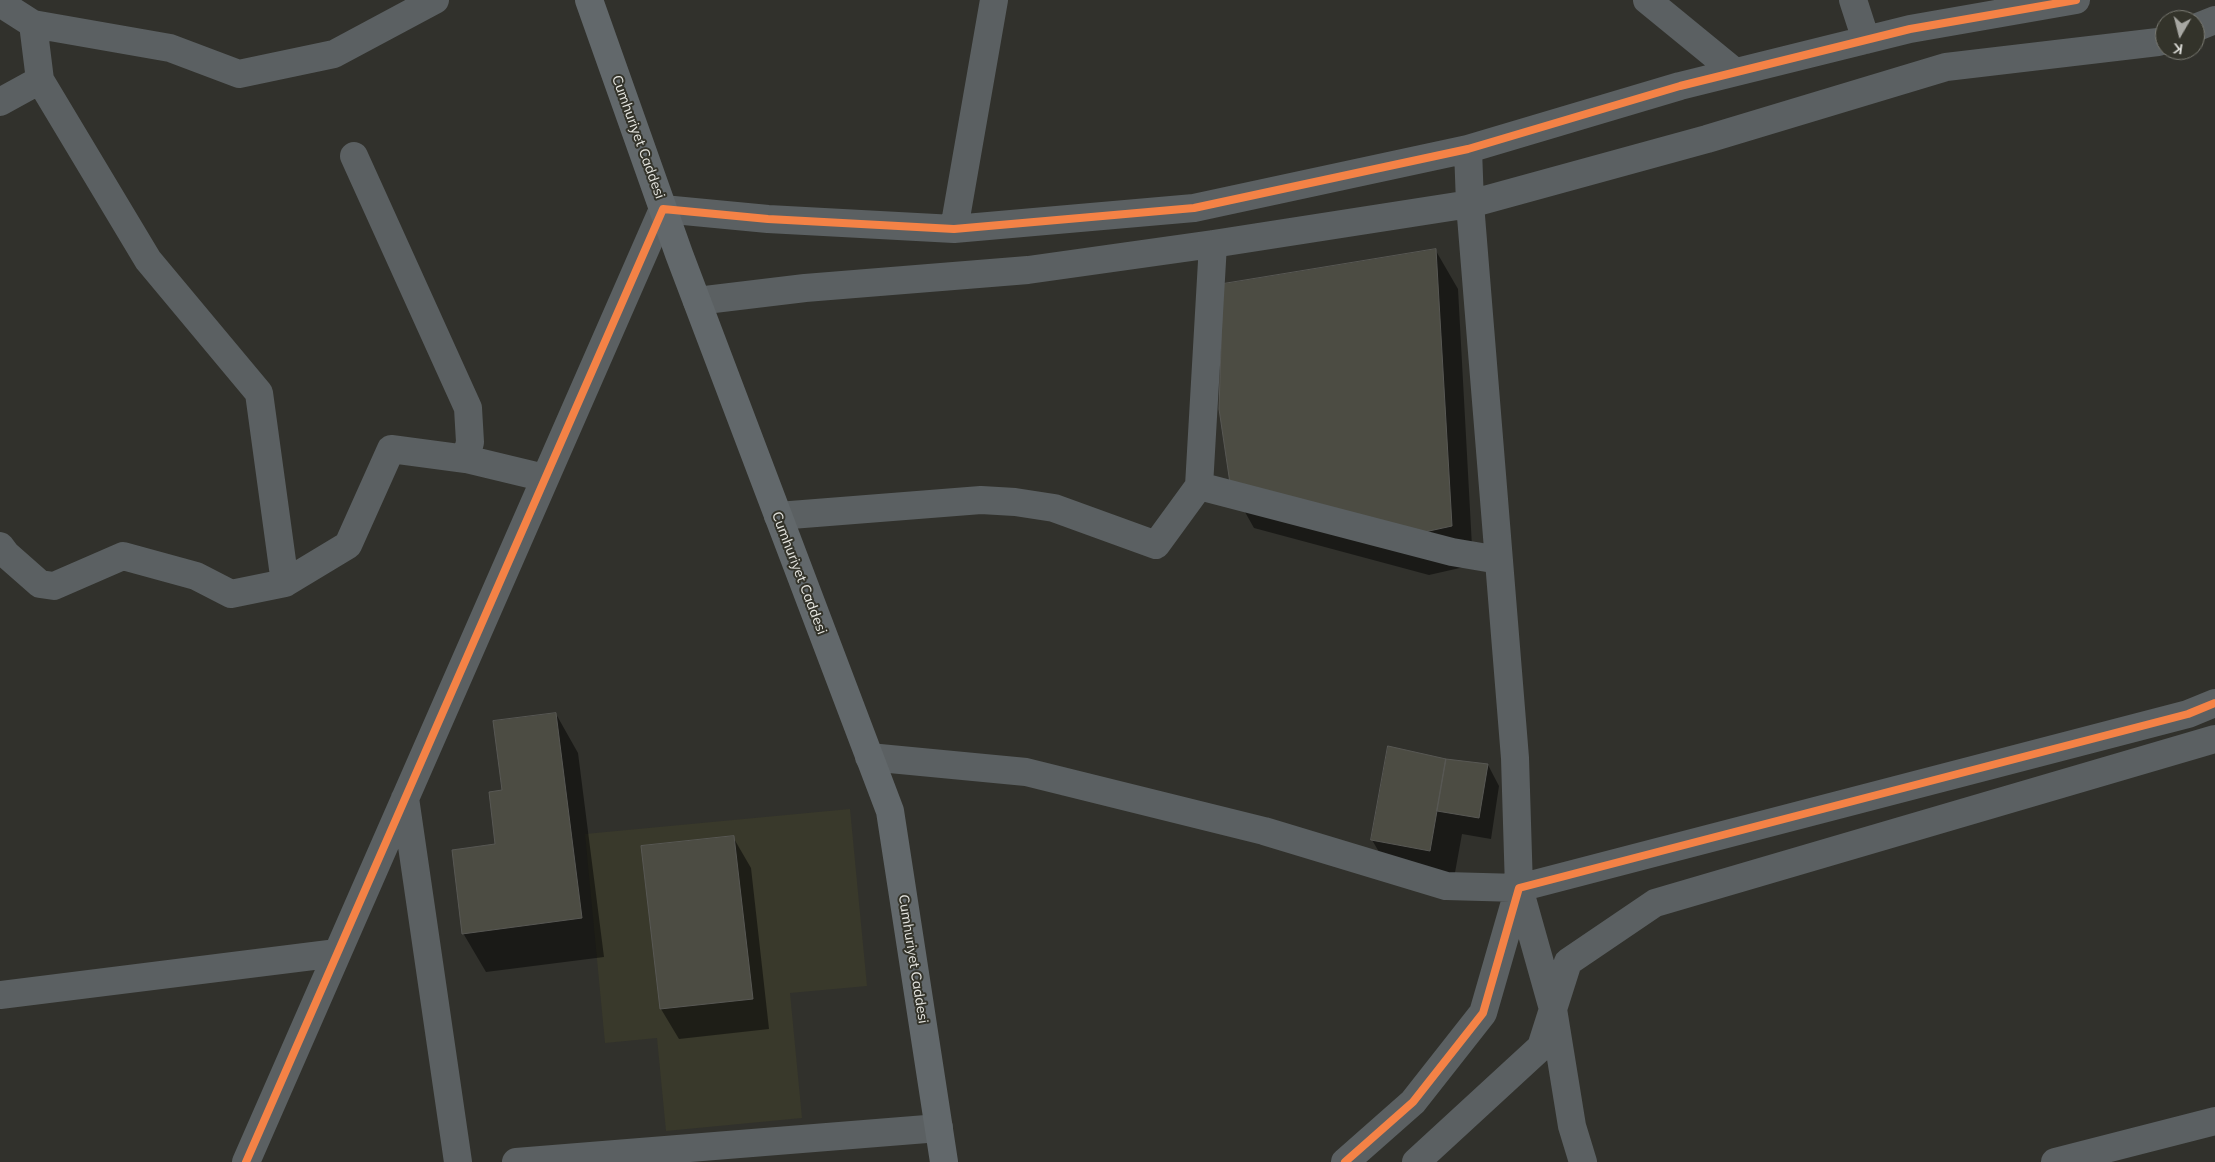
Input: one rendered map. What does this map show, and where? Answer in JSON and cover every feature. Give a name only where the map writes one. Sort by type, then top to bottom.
[{"type":"main road","name":"Cumhuriyet Caddesi","points":[[589,0],[697,301],[890,811],[944,1162]]},
{"type":"street","points":[[0,3],[33,24],[170,48],[239,74],[334,54],[435,0]]},
{"type":"street","points":[[954,229],[994,0]]},
{"type":"street","points":[[1647,0],[1735,72]]},
{"type":"street","points":[[1853,0],[1866,40]]},
{"type":"street","points":[[246,1162],[663,209],[768,219],[954,229],[1194,208],[1468,149],[1680,86],[1910,29],[2076,0]]},
{"type":"street","points":[[33,24],[40,80],[148,260],[259,393],[285,583]]},
{"type":"street","points":[[697,301],[805,288],[1028,270],[1213,244],[1470,204],[1707,139],[1946,67],[2155,42]]},
{"type":"street","points":[[0,102],[40,80]]},
{"type":"street","points":[[1468,149],[1470,204],[1515,758],[1519,888],[1553,1009],[1572,1126],[1583,1162]]},
{"type":"street","points":[[354,156],[468,408],[470,442],[466,459]]},
{"type":"street","points":[[778,516],[981,500],[1016,502],[1054,508],[1156,545],[1199,486],[1213,244]]},
{"type":"street","points":[[0,546],[6,554],[40,584],[54,586],[123,556],[196,576],[231,594],[285,583],[348,545],[391,449],[466,459],[545,478]]},
{"type":"street","points":[[1199,486],[1452,552],[1499,560]]},
{"type":"street","points":[[869,757],[1026,772],[1264,830],[1446,886],[1519,888],[2188,714],[2215,703]]},
{"type":"street","points":[[1416,1162],[1541,1047],[1568,962],[1655,903],[2215,739]]},
{"type":"street","points":[[405,798],[458,1162]]},
{"type":"street","points":[[1345,1162],[1413,1102],[1483,1013],[1519,888]]},
{"type":"street","points":[[0,995],[337,953]]},
{"type":"street","points":[[2055,1162],[2215,1121]]},
{"type":"street","points":[[516,1162],[939,1128]]},
{"type":"shaded area","points":[[850,809],[867,986],[790,993],[802,1118],[666,1131],[657,1038],[605,1043],[585,834]]},
{"type":"building","points":[[1436,249],[1452,526],[1406,536],[1231,490],[1219,409],[1223,284]]},
{"type":"building","points":[[556,713],[582,918],[462,934],[452,850],[495,844],[489,792],[502,790],[493,721]]},
{"type":"building","points":[[1388,746],[1446,759],[1430,851],[1371,840]]},
{"type":"building","points":[[1446,759],[1488,764],[1479,818],[1437,811]]},
{"type":"building","points":[[734,836],[753,999],[660,1009],[641,846]]},
{"type":"cycle path","points":[[246,1162],[663,209],[768,219],[954,229],[1194,208],[1468,149],[1680,86],[1910,29],[2076,0]]},
{"type":"cycle path","points":[[1345,1162],[1413,1102],[1483,1013],[1519,888],[2188,714],[2215,703]]}]
